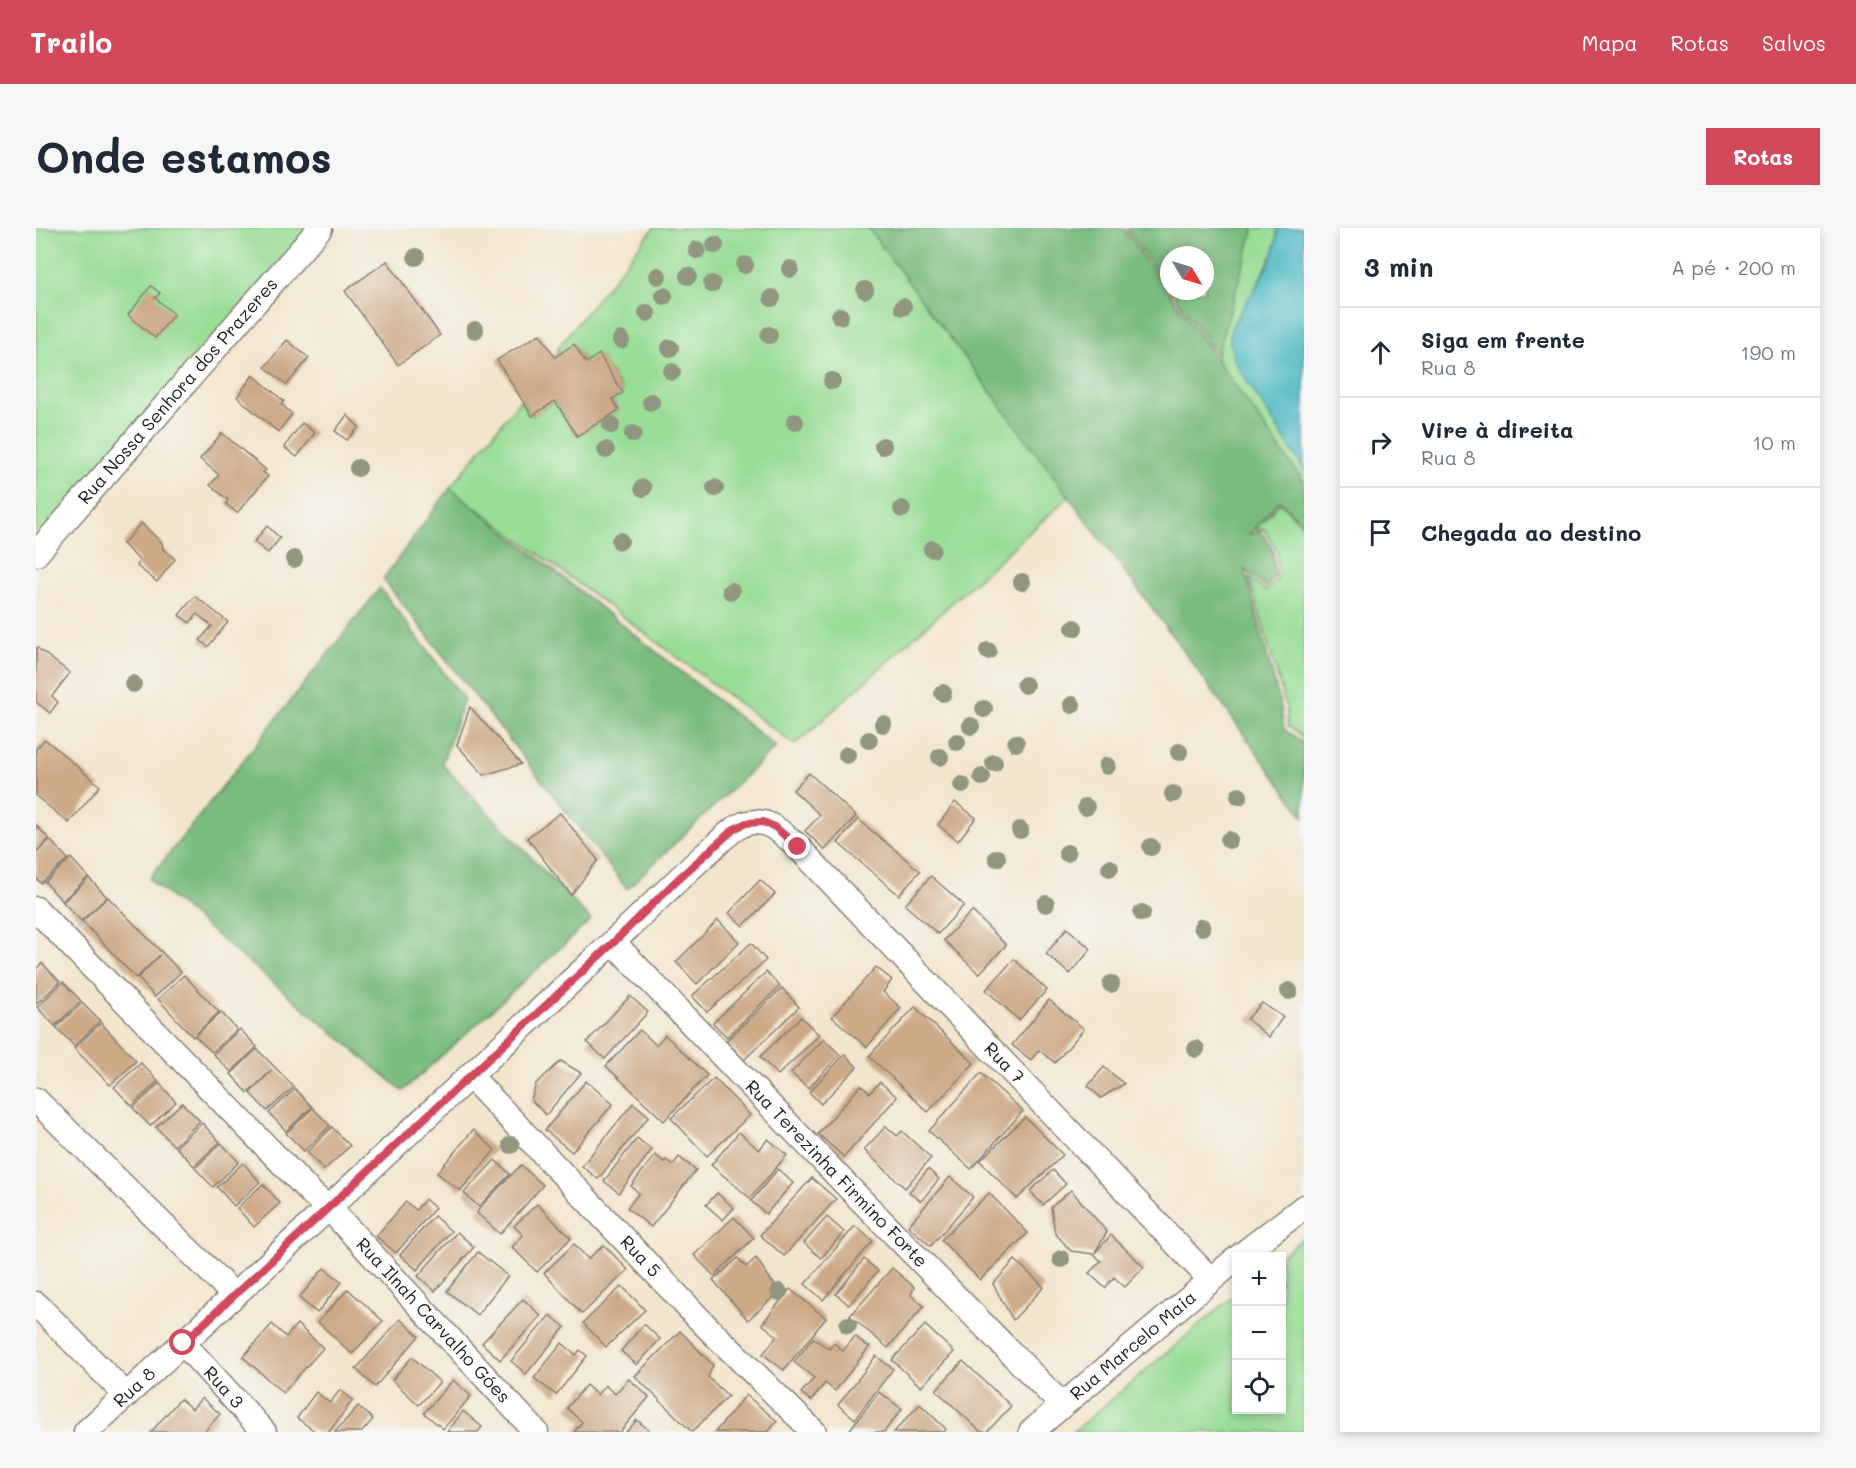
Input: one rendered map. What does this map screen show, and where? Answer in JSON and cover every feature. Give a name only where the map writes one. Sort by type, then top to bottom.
[{"type":"street","name":"Rua Nossa Senhora dos Prazeres","points":[[36,554],[320,228]]},
{"type":"street","name":"Rua 8","points":[[86,1432],[734,829],[746,823],[763,822],[775,827],[798,847]]},
{"type":"street","name":"Rua 7","points":[[798,847],[1210,1279]]},
{"type":"street","name":"Rua Ilnah Carvalho Góes","points":[[36,909],[329,1208],[536,1432]]},
{"type":"street","name":"Rua Terezinha Firmino Forte","points":[[614,942],[856,1195],[1062,1405]]},
{"type":"street","name":"Rua 5","points":[[470,1076],[703,1323],[814,1432]]},
{"type":"street","points":[[36,1100],[234,1296]]},
{"type":"street","name":"Rua Marcelo Maia","points":[[1246,1252],[1304,1207]]},
{"type":"street","name":"Rua Marcelo Maia","points":[[1031,1432],[1232,1262]]},
{"type":"street","points":[[36,1304],[126,1395]]},
{"type":"street","name":"Rua 3","points":[[183,1343],[264,1432]]},
{"type":"green space","points":[[36,228],[314,228],[36,550]]},
{"type":"green space","points":[[654,228],[870,228],[1072,494],[795,745],[450,488],[521,399],[532,416],[555,401],[577,436],[618,410],[612,399],[623,392],[599,355],[586,363],[574,345],[555,357],[559,346]]},
{"type":"green space","points":[[868,228],[1123,228],[1160,280],[1160,300],[1174,300],[1304,482],[1304,524],[1279,501],[1249,534],[1261,531],[1273,551],[1275,577],[1266,587],[1245,570],[1281,707],[1284,729],[1304,743],[1304,817],[1155,612]]},
{"type":"green space","points":[[1126,228],[1254,228],[1217,355],[1177,300],[1214,300],[1214,246],[1160,246],[1160,275]]},
{"type":"green space","points":[[1253,228],[1277,228],[1277,239],[1274,251],[1230,338],[1235,362],[1304,469],[1304,482],[1258,423],[1218,365],[1215,332]]},
{"type":"green space","points":[[450,488],[776,747],[627,889],[383,579]]},
{"type":"green space","points":[[1280,503],[1304,527],[1304,738],[1288,726],[1286,706],[1249,577],[1266,591],[1278,579],[1277,551],[1264,529],[1255,530]]},
{"type":"green space","points":[[380,588],[464,699],[442,764],[591,920],[403,1091],[149,879]]},
{"type":"green space","points":[[1304,1237],[1304,1432],[1073,1432],[1232,1297],[1232,1414],[1286,1414],[1286,1252]]},
{"type":"water","points":[[1277,228],[1304,228],[1304,469],[1235,362],[1230,344],[1232,326],[1270,260]]},
{"type":"building","points":[[387,261],[440,335],[398,365],[345,291]]},
{"type":"building","points":[[151,286],[160,293],[155,298],[174,314],[155,338],[128,315]]},
{"type":"building","points":[[540,334],[555,357],[574,344],[586,363],[599,354],[623,393],[612,399],[619,410],[577,436],[555,401],[532,416],[497,360]]},
{"type":"building","points":[[287,340],[309,358],[287,385],[265,367]]},
{"type":"building","points":[[253,375],[284,401],[281,404],[292,414],[278,432],[237,397]]},
{"type":"building","points":[[347,415],[359,427],[347,440],[335,431]]},
{"type":"building","points":[[302,423],[315,433],[297,457],[284,447]]},
{"type":"building","points":[[222,433],[266,470],[263,472],[268,476],[237,513],[226,504],[228,500],[210,485],[219,475],[200,459]]},
{"type":"building","points":[[141,523],[162,543],[163,549],[175,559],[157,582],[137,566],[139,560],[123,544]]},
{"type":"building","points":[[267,526],[280,538],[268,553],[254,542]]},
{"type":"building","points":[[195,596],[228,622],[208,647],[200,640],[212,626],[197,614],[190,623],[179,615]]},
{"type":"building","points":[[36,647],[70,673],[52,696],[58,702],[50,713],[36,702]]},
{"type":"building","points":[[470,707],[521,764],[484,775],[457,745]]},
{"type":"building","points":[[45,739],[100,786],[69,823],[36,796],[36,749]]},
{"type":"building","points":[[809,773],[856,816],[825,850],[805,831],[820,815],[793,790]]},
{"type":"building","points":[[955,802],[976,818],[958,841],[938,825]]},
{"type":"building","points":[[560,813],[598,860],[571,895],[527,838]]},
{"type":"building","points":[[858,819],[920,871],[899,895],[838,843]]},
{"type":"building","points":[[36,825],[49,839],[36,852]]},
{"type":"building","points":[[50,840],[68,859],[41,883],[36,878],[36,853]]},
{"type":"building","points":[[71,858],[88,877],[62,901],[45,882]]},
{"type":"building","points":[[931,876],[964,905],[938,934],[905,905]]},
{"type":"building","points":[[89,878],[107,897],[81,921],[63,902]]},
{"type":"building","points":[[760,880],[775,894],[743,926],[729,913]]},
{"type":"building","points":[[108,897],[181,972],[155,997],[138,978],[160,955],[136,978],[82,921]]},
{"type":"building","points":[[972,911],[1006,945],[979,974],[944,940]]},
{"type":"building","points":[[718,920],[739,942],[697,984],[676,962]]},
{"type":"building","points":[[1067,928],[1091,949],[1070,974],[1046,954]]},
{"type":"building","points":[[751,943],[766,960],[707,1012],[692,996]]},
{"type":"building","points":[[1014,959],[1047,990],[1019,1020],[986,990]]},
{"type":"building","points":[[42,963],[60,982],[36,1004],[36,969]]},
{"type":"building","points":[[876,967],[892,980],[883,992],[901,1008],[867,1047],[832,1017]]},
{"type":"building","points":[[766,972],[780,986],[727,1037],[713,1023]]},
{"type":"building","points":[[184,975],[219,1012],[193,1037],[158,999]]},
{"type":"building","points":[[63,982],[81,1001],[55,1026],[37,1007]]},
{"type":"building","points":[[782,988],[799,1007],[744,1060],[726,1041]]},
{"type":"building","points":[[630,996],[648,1012],[605,1059],[587,1042]]},
{"type":"building","points":[[1049,1000],[1084,1029],[1055,1063],[1039,1050],[1031,1060],[1012,1045]]},
{"type":"building","points":[[82,1003],[100,1021],[74,1046],[56,1027]]},
{"type":"building","points":[[1262,1003],[1283,1017],[1269,1037],[1247,1019]]},
{"type":"building","points":[[915,1007],[974,1063],[928,1112],[869,1056]]},
{"type":"building","points":[[221,1012],[237,1030],[212,1052],[195,1036]]},
{"type":"building","points":[[801,1017],[819,1035],[778,1075],[760,1057]]},
{"type":"building","points":[[101,1023],[136,1061],[110,1085],[74,1048]]},
{"type":"building","points":[[240,1029],[257,1047],[231,1072],[213,1054]]},
{"type":"building","points":[[640,1030],[656,1045],[665,1035],[707,1075],[664,1121],[606,1066]]},
{"type":"building","points":[[824,1039],[840,1055],[808,1088],[791,1073]]},
{"type":"building","points":[[257,1049],[294,1087],[267,1111],[250,1093],[272,1070],[248,1093],[231,1074]]},
{"type":"building","points":[[845,1054],[857,1067],[821,1104],[809,1092]]},
{"type":"building","points":[[561,1061],[581,1073],[546,1115],[531,1100],[536,1084]]},
{"type":"building","points":[[141,1063],[158,1081],[132,1106],[114,1087]]},
{"type":"building","points":[[1104,1067],[1124,1084],[1101,1098],[1088,1086]]},
{"type":"building","points":[[981,1073],[1023,1111],[971,1169],[929,1131]]},
{"type":"building","points":[[714,1078],[750,1115],[707,1156],[671,1118]]},
{"type":"building","points":[[586,1081],[613,1104],[572,1152],[545,1130]]},
{"type":"building","points":[[880,1082],[897,1097],[844,1157],[818,1134],[861,1085],[870,1093]]},
{"type":"building","points":[[159,1083],[176,1102],[150,1126],[133,1108]]},
{"type":"building","points":[[295,1089],[312,1107],[286,1131],[269,1113]]},
{"type":"building","points":[[182,1103],[200,1121],[174,1146],[156,1127]]},
{"type":"building","points":[[633,1103],[649,1116],[598,1179],[582,1166]]},
{"type":"building","points":[[313,1108],[330,1126],[304,1151],[286,1133]]},
{"type":"building","points":[[1025,1117],[1063,1155],[1017,1199],[980,1161]]},
{"type":"building","points":[[202,1123],[220,1142],[194,1166],[176,1147]]},
{"type":"building","points":[[886,1126],[897,1136],[902,1131],[931,1158],[905,1188],[864,1150]]},
{"type":"building","points":[[332,1127],[350,1146],[324,1170],[307,1152]]},
{"type":"building","points":[[473,1130],[495,1150],[460,1191],[437,1173]]},
{"type":"building","points":[[739,1132],[759,1150],[768,1139],[787,1155],[750,1198],[711,1165]]},
{"type":"building","points":[[637,1138],[652,1150],[619,1193],[604,1181]]},
{"type":"building","points":[[221,1143],[239,1162],[213,1187],[195,1168]]},
{"type":"building","points":[[655,1155],[673,1165],[679,1157],[696,1170],[651,1227],[627,1208],[639,1193],[631,1186]]},
{"type":"building","points":[[495,1160],[510,1174],[479,1207],[464,1193]]},
{"type":"building","points":[[243,1163],[260,1182],[234,1206],[217,1187]]},
{"type":"building","points":[[521,1165],[543,1185],[500,1234],[477,1213],[480,1207]]},
{"type":"building","points":[[778,1169],[793,1183],[766,1214],[751,1201]]},
{"type":"building","points":[[928,1169],[939,1179],[921,1201],[909,1192]]},
{"type":"building","points":[[1053,1170],[1066,1184],[1043,1205],[1030,1191]]},
{"type":"building","points":[[950,1177],[973,1197],[931,1246],[908,1226]]},
{"type":"building","points":[[812,1178],[836,1199],[784,1256],[760,1235]]},
{"type":"building","points":[[263,1184],[280,1203],[254,1227],[237,1208]]},
{"type":"building","points":[[1071,1190],[1107,1232],[1094,1254],[1071,1251],[1055,1233],[1051,1207]]},
{"type":"building","points":[[717,1193],[734,1208],[723,1220],[706,1205]]},
{"type":"building","points":[[989,1193],[1028,1233],[980,1280],[941,1240]]},
{"type":"building","points":[[425,1199],[435,1208],[396,1253],[376,1236],[406,1202],[416,1210]]},
{"type":"building","points":[[537,1204],[571,1238],[537,1272],[512,1247],[523,1235],[514,1226]]},
{"type":"building","points":[[434,1216],[451,1231],[417,1270],[400,1255]]},
{"type":"building","points":[[734,1217],[754,1238],[714,1276],[694,1255]]},
{"type":"building","points":[[827,1217],[844,1232],[821,1258],[804,1243]]},
{"type":"building","points":[[855,1226],[873,1241],[823,1300],[805,1284]]},
{"type":"building","points":[[457,1232],[474,1247],[435,1291],[418,1276]]},
{"type":"building","points":[[1111,1235],[1144,1267],[1125,1287],[1114,1277],[1105,1288],[1089,1273],[1101,1261],[1094,1254]]},
{"type":"building","points":[[574,1244],[588,1259],[604,1245],[628,1270],[582,1314],[544,1273]]},
{"type":"building","points":[[478,1252],[508,1276],[477,1315],[447,1291]]},
{"type":"building","points":[[738,1258],[746,1267],[756,1258],[779,1292],[748,1320],[713,1280]]},
{"type":"building","points":[[864,1259],[878,1271],[849,1305],[836,1294]]},
{"type":"building","points":[[1015,1260],[1044,1287],[1013,1320],[993,1284]]},
{"type":"building","points":[[324,1268],[342,1282],[317,1313],[299,1298]]},
{"type":"building","points":[[892,1268],[914,1287],[911,1295],[924,1306],[888,1348],[850,1316]]},
{"type":"building","points":[[622,1286],[645,1310],[606,1347],[583,1323]]},
{"type":"building","points":[[348,1289],[383,1321],[352,1354],[318,1322]]},
{"type":"building","points":[[790,1289],[826,1318],[784,1370],[763,1354],[777,1336],[762,1324]]},
{"type":"building","points":[[523,1299],[541,1316],[500,1360],[482,1343]]},
{"type":"building","points":[[550,1315],[565,1327],[526,1374],[511,1361]]},
{"type":"building","points":[[400,1319],[419,1336],[375,1387],[356,1369]]},
{"type":"building","points":[[272,1324],[286,1337],[297,1324],[323,1348],[283,1393],[243,1357]]},
{"type":"building","points":[[644,1324],[660,1339],[637,1365],[621,1351]]},
{"type":"building","points":[[925,1325],[954,1352],[921,1387],[892,1360]]},
{"type":"building","points":[[680,1331],[713,1365],[708,1377],[728,1396],[692,1432],[635,1376]]},
{"type":"building","points":[[855,1336],[865,1345],[870,1346],[835,1391],[825,1383],[811,1401],[801,1393],[814,1378],[794,1362],[813,1338],[829,1349],[834,1343],[843,1351]]},
{"type":"building","points":[[562,1343],[576,1355],[580,1350],[587,1356],[556,1395],[534,1378]]},
{"type":"building","points":[[876,1356],[893,1369],[855,1419],[838,1405]]},
{"type":"building","points":[[412,1357],[440,1382],[419,1405],[392,1380]]},
{"type":"building","points":[[963,1361],[1011,1406],[987,1432],[981,1432],[936,1390]]},
{"type":"building","points":[[629,1379],[649,1397],[620,1432],[574,1432],[582,1422],[567,1408],[586,1385],[597,1395],[605,1385],[615,1394]]},
{"type":"building","points":[[453,1380],[471,1396],[443,1429],[424,1413]]},
{"type":"building","points":[[340,1390],[353,1400],[329,1432],[316,1432],[297,1418],[316,1392],[330,1403]]},
{"type":"building","points":[[879,1392],[902,1409],[884,1432],[848,1432]]},
{"type":"building","points":[[746,1395],[777,1421],[768,1432],[715,1432]]},
{"type":"building","points":[[202,1398],[220,1414],[204,1432],[151,1432],[180,1399],[192,1409]]},
{"type":"building","points":[[920,1404],[946,1429],[943,1432],[894,1432]]},
{"type":"building","points":[[358,1406],[373,1419],[362,1432],[335,1432]]},
{"type":"building","points":[[463,1411],[482,1427],[478,1432],[447,1432]]},
{"type":"building","points":[[637,1420],[651,1432],[626,1432]]},
{"type":"route","points":[[183,1343],[734,829],[746,823],[763,822],[775,827],[798,847]]}]
